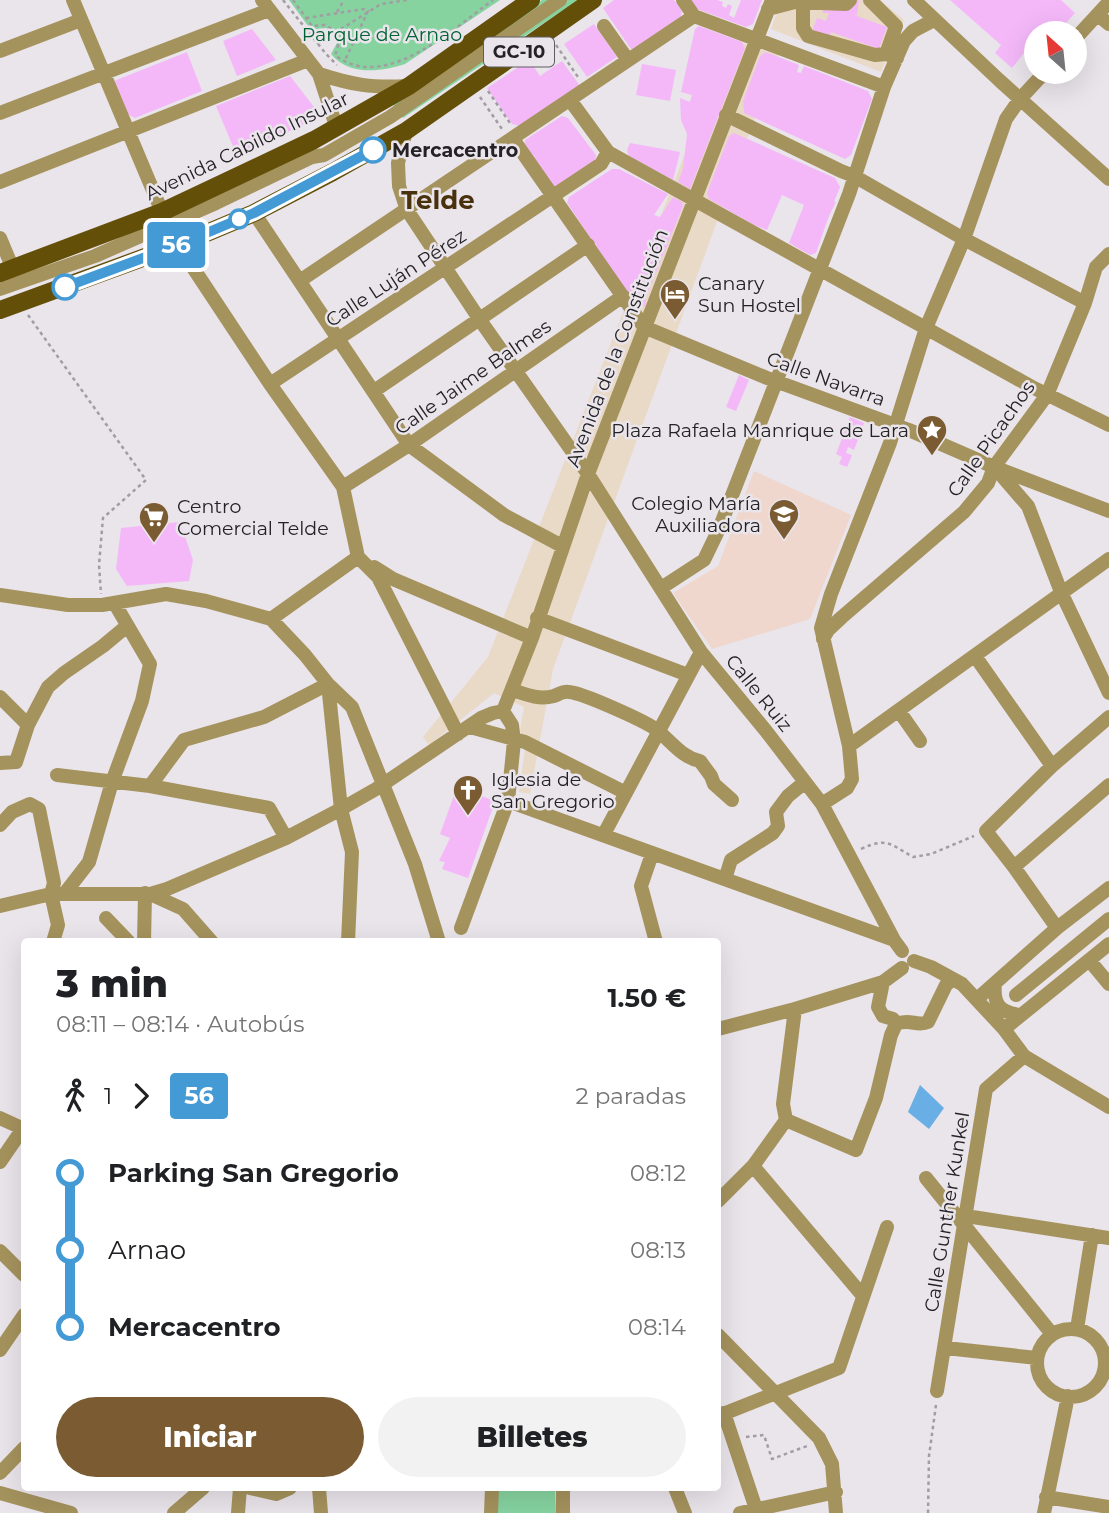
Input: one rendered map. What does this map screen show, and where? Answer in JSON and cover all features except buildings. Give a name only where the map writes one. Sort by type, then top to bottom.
[{"type":"main road","name":"Avenida Cabildo Insular","points":[[7,271],[162,212],[337,129],[409,86],[531,0]]},
{"type":"main road","name":"GC-10","points":[[0,310],[178,245],[254,213],[406,131],[593,0]]},
{"type":"street","points":[[73,0],[162,212]]},
{"type":"street","points":[[0,289],[95,256],[312,157],[324,155],[390,117],[560,0]]},
{"type":"street","points":[[683,0],[694,16],[884,87]]},
{"type":"street","points":[[770,4],[846,4],[850,0]]},
{"type":"street","points":[[661,587],[705,560],[820,269],[848,173],[884,87],[891,56],[896,26],[870,0]]},
{"type":"street","points":[[797,2],[808,36],[875,55],[891,56]]},
{"type":"street","points":[[1087,31],[1103,20],[1109,2]]},
{"type":"street","name":"Avenida de la Constitución","points":[[505,713],[588,474],[770,4]]},
{"type":"street","points":[[0,113],[265,5],[319,74],[337,129]]},
{"type":"street","points":[[891,56],[913,31],[920,8],[1109,179]]},
{"type":"street","points":[[301,281],[407,210],[511,134],[570,100],[694,16]]},
{"type":"street","points":[[0,51],[81,20]]},
{"type":"street","points":[[604,26],[628,60]]},
{"type":"street","points":[[0,182],[308,60]]},
{"type":"street","points":[[319,74],[376,88],[409,86]]},
{"type":"street","points":[[822,804],[847,788],[852,779],[849,746],[821,628],[897,425],[926,328],[964,239],[1006,119],[1034,84]]},
{"type":"street","points":[[570,100],[608,152],[1047,395],[1109,425]]},
{"type":"street","points":[[726,115],[848,173],[1085,303]]},
{"type":"street","name":"Calle Ruiz","points":[[406,131],[398,163],[399,186],[407,210],[588,474],[701,652],[822,804],[898,945]]},
{"type":"street","points":[[511,134],[644,327]]},
{"type":"street","name":"Calle Luján Pérez","points":[[270,384],[601,164],[608,152]]},
{"type":"street","points":[[254,213],[409,445],[504,515],[562,546]]},
{"type":"street","points":[[0,238],[7,271]]},
{"type":"street","points":[[178,245],[343,488],[358,557],[378,577],[464,730],[525,742],[626,793]]},
{"type":"street","points":[[374,391],[588,245]]},
{"type":"street","name":"Calle Picachos","points":[[823,639],[842,617],[964,512],[988,483],[994,467],[1047,395],[1085,303],[1096,267],[1109,254]]},
{"type":"street","name":"Calle Jaime Balmes","points":[[343,488],[623,296]]},
{"type":"street","name":"Calle Navarra","points":[[644,327],[775,381],[897,425],[994,467],[1109,510]]},
{"type":"street","points":[[994,467],[1028,506],[1061,592],[1109,693]]},
{"type":"street","points":[[271,619],[358,557]]},
{"type":"street","points":[[358,557],[393,579],[532,638]]},
{"type":"street","points":[[849,746],[1109,559]]},
{"type":"street","points":[[0,595],[68,605],[109,605],[166,594],[206,601],[271,619],[352,707],[415,864],[439,938]]},
{"type":"street","points":[[58,894],[89,862],[111,782],[142,701],[150,664],[127,625],[109,605]]},
{"type":"street","points":[[827,608],[842,617]]},
{"type":"street","points":[[537,618],[688,675]]},
{"type":"street","points":[[0,763],[16,762],[28,725],[48,687],[127,625]]},
{"type":"street","points":[[604,834],[701,652]]},
{"type":"street","points":[[975,656],[1052,766]]},
{"type":"street","points":[[150,786],[184,740],[264,717],[328,684]]},
{"type":"street","points":[[328,684],[341,810],[352,852],[348,938]]},
{"type":"street","points":[[513,690],[541,698],[567,691],[586,697],[658,732],[669,739],[686,758],[700,761],[714,784],[732,800]]},
{"type":"street","points":[[0,697],[28,725]]},
{"type":"street","points":[[899,711],[920,741]]},
{"type":"street","points":[[0,906],[58,894],[147,893],[167,889],[286,838],[341,810],[481,718],[493,712],[505,713],[512,725],[514,741],[509,801],[461,928]]},
{"type":"street","points":[[1057,928],[986,831],[1052,766],[1109,717]]},
{"type":"street","points":[[57,775],[150,786],[269,808],[286,838]]},
{"type":"street","points":[[724,879],[731,860],[773,833],[778,826],[776,811],[788,796],[805,782]]},
{"type":"street","points":[[1014,867],[1109,785]]},
{"type":"street","points":[[509,801],[898,945],[896,961],[931,967],[953,979],[978,999],[1024,1056],[1109,1107]]},
{"type":"street","points":[[0,825],[12,812],[30,804],[39,809],[58,894],[58,925],[54,938]]},
{"type":"street","points":[[652,853],[641,886],[655,938]]},
{"type":"street","points":[[167,901],[187,880]]},
{"type":"street","points":[[978,999],[1057,928],[1109,888]]},
{"type":"street","points":[[147,893],[183,909],[208,938]]},
{"type":"street","points":[[144,938],[147,893]]},
{"type":"street","points":[[106,918],[125,938]]},
{"type":"street","points":[[1016,995],[1109,919]]},
{"type":"street","points":[[443,938],[453,929],[461,928]]},
{"type":"street","points":[[461,928],[467,938]]},
{"type":"street","points":[[1004,1029],[1109,944]]},
{"type":"street","points":[[1089,960],[1109,984]]},
{"type":"street","points":[[721,1028],[883,982],[908,965]]},
{"type":"street","points":[[786,1120],[856,1150],[876,1098],[896,1024],[904,1020],[922,1025],[928,1022],[946,985],[953,979]]},
{"type":"street","points":[[883,982],[878,1007],[883,1016],[893,1019],[896,1024]]},
{"type":"street","points":[[995,983],[996,1004],[1002,1010],[1020,1015]]},
{"type":"street","points":[[721,1199],[753,1166],[786,1120],[783,1104],[795,1009]]},
{"type":"street","name":"Calle Gunther Kunkel","points":[[937,1391],[986,1089],[1024,1056]]},
{"type":"street","points":[[0,1118],[21,1127]]},
{"type":"street","points":[[0,1162],[21,1132]]},
{"type":"street","points":[[753,1166],[863,1296]]},
{"type":"street","points":[[926,1178],[965,1221],[1052,1334]]},
{"type":"street","points":[[965,1221],[1109,1238]]},
{"type":"street","points":[[756,1509],[721,1414],[839,1368],[887,1227]]},
{"type":"street","points":[[1077,1329],[1092,1235]]},
{"type":"street","points":[[0,1251],[21,1272]]},
{"type":"street","points":[[0,1350],[21,1319]]},
{"type":"street","points":[[1077,1329],[1094,1337],[1102,1348],[1107,1372],[1092,1389],[1081,1395],[1058,1395],[1041,1380],[1037,1370],[1037,1358],[1045,1341],[1052,1334],[1059,1330],[1077,1329]]},
{"type":"street","points":[[721,1338],[819,1438],[832,1464],[836,1513]]},
{"type":"street","points":[[946,1348],[1037,1358]]},
{"type":"street","points":[[1044,1513],[1068,1396]]},
{"type":"street","points":[[0,1473],[21,1451]]},
{"type":"street","points":[[174,1513],[199,1491]]},
{"type":"street","points":[[238,1513],[240,1491]]},
{"type":"street","points":[[263,1491],[276,1494],[283,1491]]},
{"type":"street","points":[[319,1491],[320,1513]]},
{"type":"street","points":[[491,1513],[492,1491]]},
{"type":"street","points":[[563,1491],[564,1513]]},
{"type":"street","points":[[676,1491],[685,1513]]},
{"type":"street","points":[[740,1513],[836,1492]]},
{"type":"street","points":[[0,1493],[71,1513]]},
{"type":"street","points":[[1046,1497],[1109,1507]]},
{"type":"path","points":[[284,0],[317,44],[336,65],[345,69]]},
{"type":"path","points":[[293,0],[312,26],[325,25],[335,32],[338,41],[335,55],[344,62],[371,67],[411,57],[493,0]]},
{"type":"path","points":[[337,13],[344,0]]},
{"type":"path","points":[[317,44],[381,2],[407,0]]},
{"type":"path","points":[[306,18],[364,9],[368,11]]},
{"type":"path","points":[[344,62],[368,11]]},
{"type":"path","points":[[554,42],[586,89]]},
{"type":"path","points":[[486,88],[511,134]]},
{"type":"path","points":[[478,94],[511,134]]},
{"type":"path","points":[[20,303],[146,480],[103,518],[99,565],[109,605]]},
{"type":"path","points":[[849,855],[877,841],[886,842],[913,857],[931,854],[986,831]]},
{"type":"path","points":[[928,1513],[929,1456],[937,1391]]},
{"type":"path","points":[[732,1439],[764,1435],[772,1459],[814,1444],[819,1438]]},
{"type":"shaded area","points":[[781,0],[880,0],[904,20],[881,72],[771,29]]},
{"type":"shaded area","points":[[730,39],[778,55],[553,669],[530,794],[519,792],[525,749],[520,730],[524,707],[494,693],[429,745],[423,737],[488,657]]},
{"type":"shaded area","name":"Colegio María Auxiliadora","points":[[754,471],[851,515],[810,619],[712,649],[673,593],[718,566]]},
{"type":"green space","name":"Parque de Arnao","points":[[289,0],[500,0],[405,64],[366,70],[356,69],[338,61],[331,54],[337,43],[334,34],[326,28],[311,30]]},
{"type":"green space","points":[[542,0],[578,0],[403,118],[392,103]]},
{"type":"green space","points":[[498,1491],[555,1491],[556,1513],[497,1513]]},
{"type":"water","points":[[920,1085],[944,1108],[929,1129],[908,1112]]},
{"type":"bus line","name":"56","points":[[65,287],[254,213],[373,150]]},
{"type":"place","name":"Mercacentro","points":[[373,150]]},
{"type":"place","name":"Canary Sun Hostel","points":[[675,321]]},
{"type":"place","name":"Plaza Rafaela Manrique de Lara","points":[[932,457]]},
{"type":"place","name":"Colegio María Auxiliadora","points":[[784,541]]},
{"type":"place","name":"Centro Comercial Telde","points":[[154,544]]},
{"type":"place","name":"Iglesia de San Gregorio","points":[[468,817]]},
{"type":"district","name":"Telde","points":[[438,200]]}]
